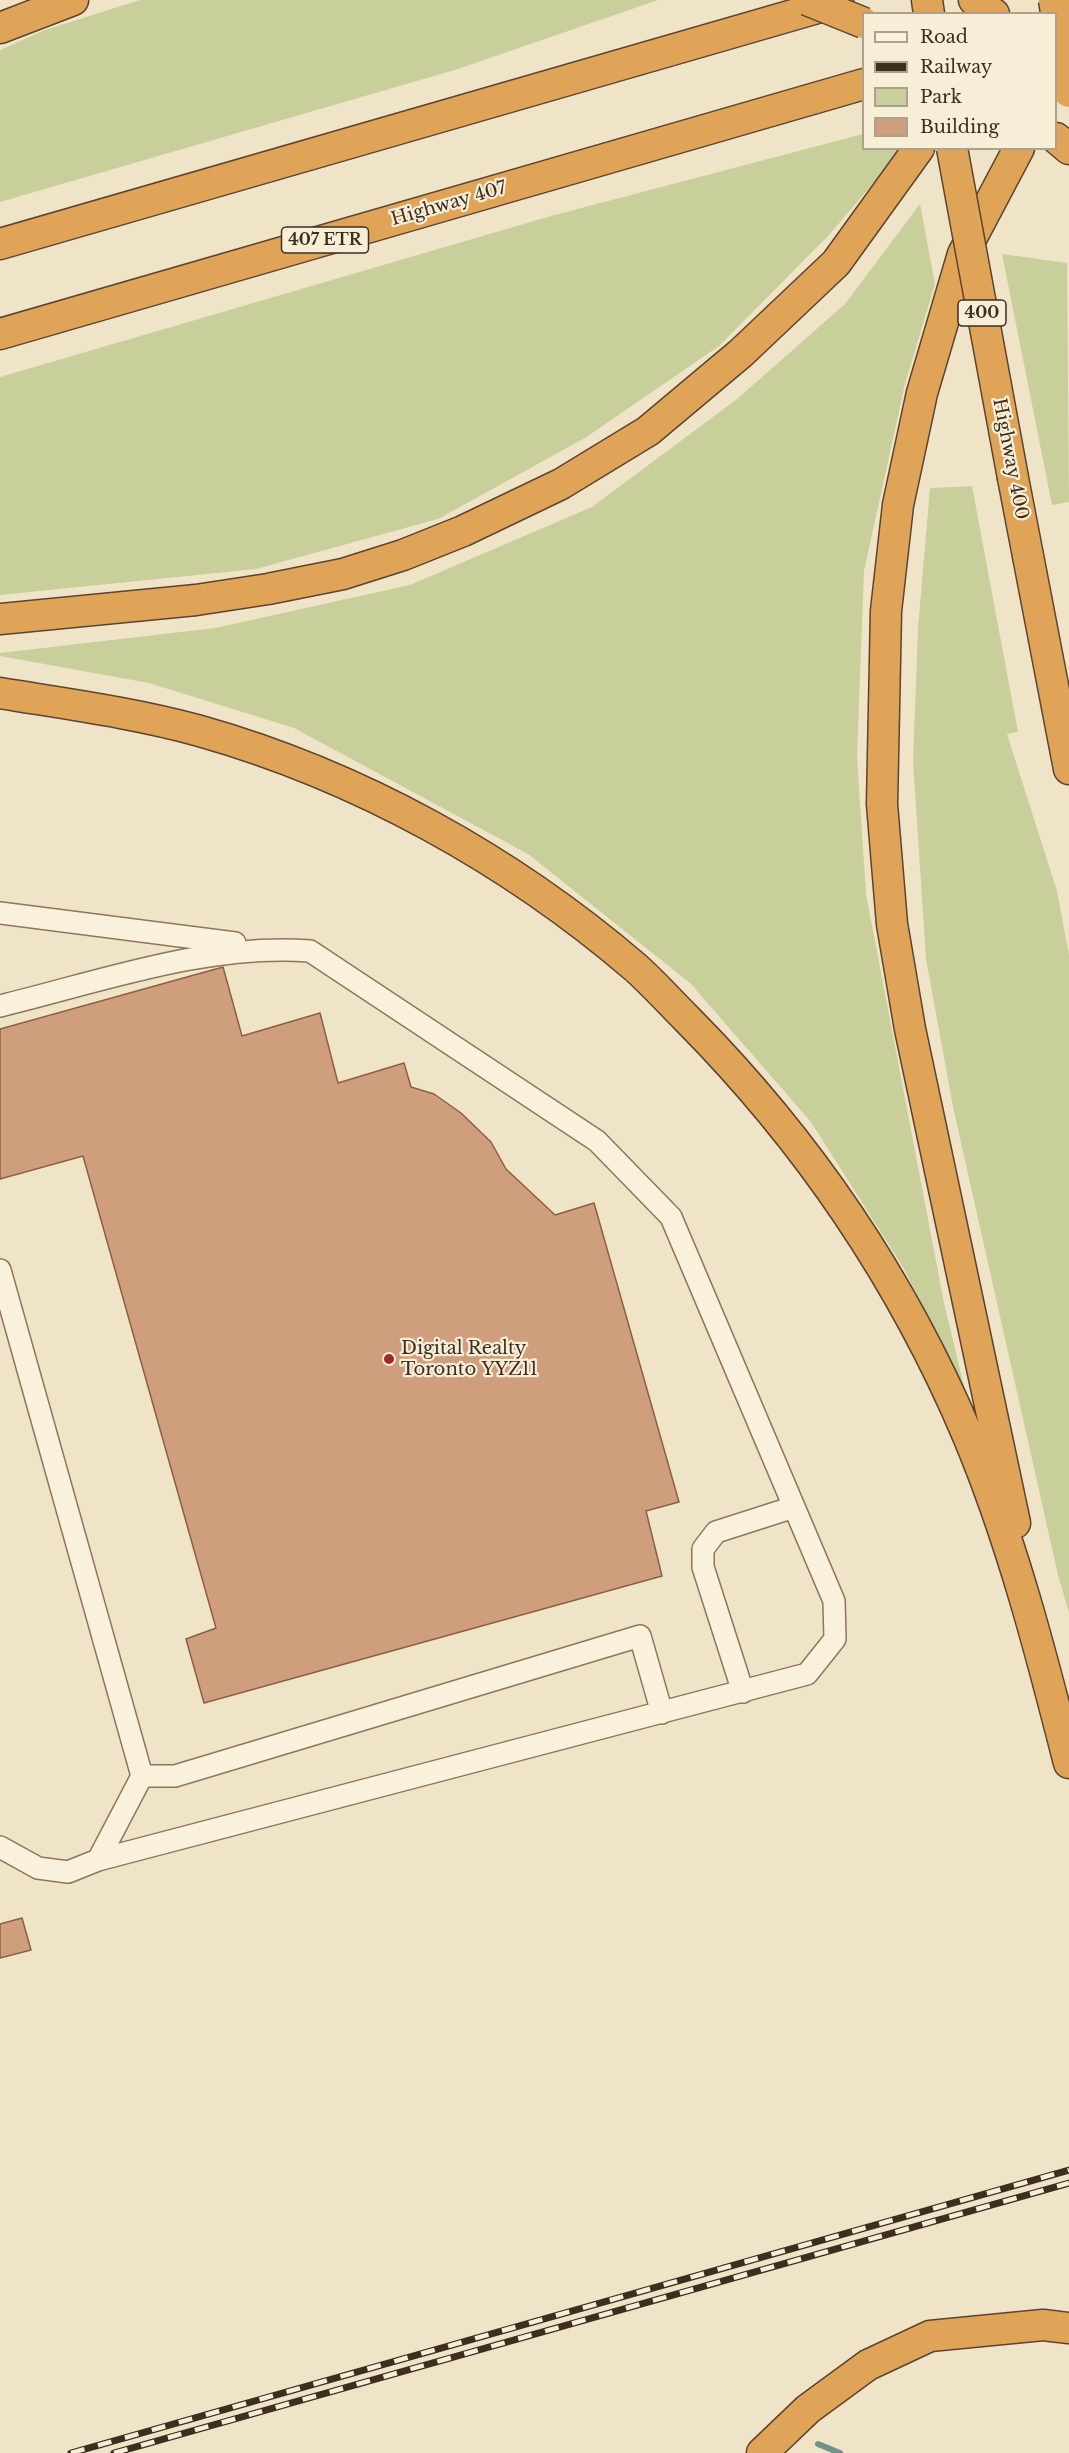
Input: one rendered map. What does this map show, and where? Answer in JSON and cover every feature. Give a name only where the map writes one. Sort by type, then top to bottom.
[{"type":"highway","points":[[0,28],[73,0]]},
{"type":"highway","points":[[807,0],[862,22]]},
{"type":"highway","points":[[0,244],[844,0]]},
{"type":"highway","points":[[974,0],[992,12]]},
{"type":"highway","points":[[1057,18],[1069,92]]},
{"type":"highway","points":[[1057,82],[1069,58]]},
{"type":"highway","name":"Highway 407","points":[[0,334],[862,85]]},
{"type":"highway","points":[[1057,139],[1069,149]]},
{"type":"highway","points":[[0,619],[196,600],[268,590],[343,574],[403,555],[463,531],[561,484],[648,431],[741,353],[836,263],[918,150]]},
{"type":"highway","name":"Highway 400","points":[[952,150],[1069,769]]},
{"type":"highway","points":[[1017,150],[963,254],[922,393],[898,505],[886,611],[882,804],[892,924],[910,1029],[992,1407],[1041,1655]]},
{"type":"highway","points":[[0,693],[146,717],[201,732],[314,771],[428,824],[541,895],[636,968],[729,1061],[805,1154],[873,1251],[924,1344],[968,1437],[1008,1546],[1041,1655],[1069,1763]]},
{"type":"highway","points":[[762,2453],[808,2409],[868,2365],[930,2336],[1043,2325],[1069,2328]]},
{"type":"lane","points":[[0,913],[310,951],[597,1141],[671,1217],[834,1601],[835,1639],[807,1674],[98,1860],[68,1872],[38,1868],[0,1847]]},
{"type":"lane","points":[[0,1006],[212,954],[271,948]]},
{"type":"lane","points":[[0,1269],[142,1776],[98,1860]]},
{"type":"lane","points":[[743,1692],[704,1568],[704,1549],[716,1532],[794,1507]]},
{"type":"lane","points":[[142,1776],[175,1776],[640,1636],[662,1713]]},
{"type":"green space","points":[[140,0],[658,0],[458,69],[0,202],[0,50],[45,30]]},
{"type":"green space","points":[[862,134],[862,150],[897,150],[898,154],[829,235],[719,346],[585,438],[438,519],[256,569],[0,595],[0,377],[551,216]]},
{"type":"green space","points":[[920,204],[935,284],[905,384],[864,571],[857,757],[866,894],[944,1303],[969,1407],[948,1355],[903,1267],[811,1122],[690,983],[528,854],[294,728],[149,683],[0,656],[0,653],[215,628],[410,585],[592,507],[737,399],[845,304]]},
{"type":"green space","points":[[1002,254],[1067,263],[1069,502],[1052,505]]},
{"type":"green space","points":[[972,486],[1018,732],[1007,734],[1057,891],[1069,955],[1069,1613],[1058,1575],[953,1107],[926,959],[913,761],[918,628],[930,488]]},
{"type":"building","name":"Digital Realty Toronto YYZ11","points":[[223,967],[242,1036],[320,1013],[338,1083],[404,1063],[411,1087],[434,1094],[461,1113],[491,1142],[506,1169],[555,1215],[594,1203],[679,1502],[646,1511],[662,1576],[204,1703],[186,1639],[216,1628],[83,1156],[0,1179],[0,1029]]},
{"type":"building","points":[[22,1918],[31,1950],[0,1958],[0,1924]]},
{"type":"waterway","points":[[818,2444],[840,2453]]},
{"type":"railway","points":[[71,2453],[1069,2170]]},
{"type":"railway","points":[[114,2453],[1069,2183]]},
{"type":"place","name":"Digital Realty Toronto YYZ11","points":[[389,1359]]}]
